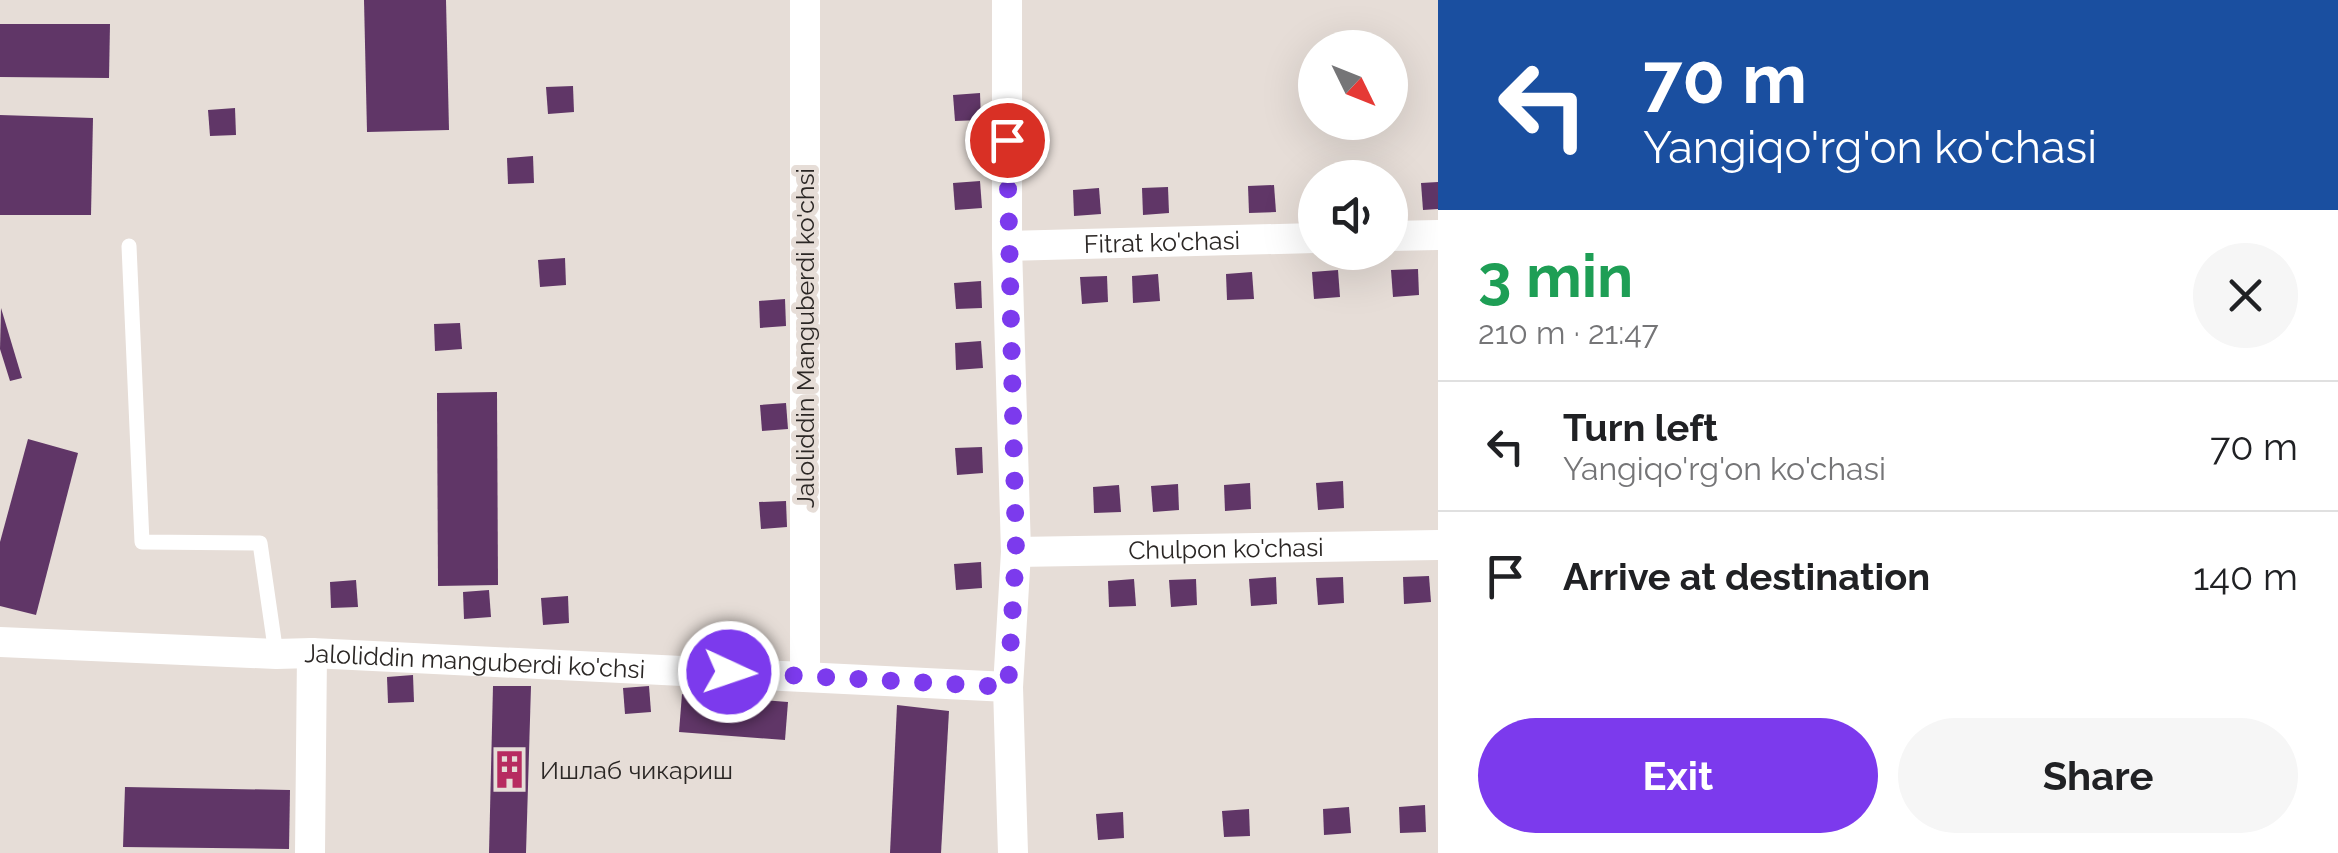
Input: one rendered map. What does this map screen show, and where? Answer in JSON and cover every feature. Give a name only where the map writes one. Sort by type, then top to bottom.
[{"type":"street","name":"Jaloliddin Manguberdi ko'chsi","points":[[805,0],[805,675]]},
{"type":"street","points":[[1007,0],[1007,246],[1016,552],[1008,687],[1013,853]]},
{"type":"street","points":[[1408,236],[1438,235]]},
{"type":"street","name":"Fitrat ko'chasi","points":[[1007,246],[1298,238]]},
{"type":"street","name":"Chulpon ko'chasi","points":[[1016,552],[1438,545]]},
{"type":"street","name":"Jaloliddin manguberdi ko'chsi","points":[[0,642],[1008,687]]},
{"type":"street","points":[[310,853],[312,653]]},
{"type":"lane","points":[[130,246],[142,542],[260,544],[276,654]]},
{"type":"building","points":[[364,0],[446,0],[449,130],[367,132]]},
{"type":"building","points":[[0,24],[110,24],[109,78],[0,77]]},
{"type":"building","points":[[573,86],[574,112],[548,114],[546,87]]},
{"type":"building","points":[[980,93],[981,120],[955,121],[953,95]]},
{"type":"building","points":[[235,108],[236,135],[210,136],[208,110]]},
{"type":"building","points":[[0,115],[93,118],[91,215],[0,215]]},
{"type":"building","points":[[533,156],[534,183],[508,184],[507,158]]},
{"type":"building","points":[[980,181],[982,208],[955,210],[953,183]]},
{"type":"building","points":[[1438,182],[1438,209],[1423,210],[1421,183]]},
{"type":"building","points":[[1274,185],[1276,212],[1249,213],[1248,186]]},
{"type":"building","points":[[1168,187],[1169,213],[1143,215],[1142,188]]},
{"type":"building","points":[[1099,188],[1101,214],[1074,216],[1073,190]]},
{"type":"building","points":[[565,258],[566,285],[540,287],[538,260]]},
{"type":"building","points":[[1418,269],[1419,295],[1393,297],[1391,270]]},
{"type":"building","points":[[1338,270],[1340,297],[1314,299],[1312,272]]},
{"type":"building","points":[[1252,272],[1254,299],[1227,300],[1226,274]]},
{"type":"building","points":[[1158,274],[1160,301],[1133,303],[1132,276]]},
{"type":"building","points":[[1107,276],[1108,302],[1082,304],[1080,277]]},
{"type":"building","points":[[981,281],[982,308],[956,309],[954,283]]},
{"type":"building","points":[[785,299],[786,326],[760,328],[759,301]]},
{"type":"building","points":[[1,308],[22,378],[10,381],[0,349]]},
{"type":"building","points":[[460,323],[462,349],[435,351],[434,324]]},
{"type":"building","points":[[981,341],[983,368],[956,370],[955,343]]},
{"type":"building","points":[[497,392],[498,585],[438,586],[437,393]]},
{"type":"building","points":[[786,403],[788,429],[762,431],[760,405]]},
{"type":"building","points":[[28,439],[78,453],[36,615],[0,606],[0,542]]},
{"type":"building","points":[[982,447],[983,473],[957,475],[955,448]]},
{"type":"building","points":[[1343,481],[1344,508],[1318,510],[1316,483]]},
{"type":"building","points":[[1250,483],[1251,509],[1225,511],[1224,485]]},
{"type":"building","points":[[1178,484],[1179,510],[1153,512],[1151,486]]},
{"type":"building","points":[[1119,485],[1121,512],[1094,513],[1093,487]]},
{"type":"building","points":[[786,501],[787,527],[761,529],[759,502]]},
{"type":"building","points":[[981,562],[982,588],[956,590],[954,564]]},
{"type":"building","points":[[1429,576],[1431,602],[1404,604],[1403,577]]},
{"type":"building","points":[[1276,577],[1277,604],[1251,606],[1249,579]]},
{"type":"building","points":[[1343,577],[1344,603],[1318,605],[1316,578]]},
{"type":"building","points":[[1134,579],[1136,606],[1109,607],[1108,581]]},
{"type":"building","points":[[1196,579],[1197,605],[1171,607],[1169,580]]},
{"type":"building","points":[[356,580],[358,607],[331,608],[330,582]]},
{"type":"building","points":[[489,590],[491,617],[464,619],[463,592]]},
{"type":"building","points":[[568,596],[569,623],[543,625],[541,598]]},
{"type":"building","points":[[413,675],[414,702],[388,703],[387,677]]},
{"type":"building","name":"Ишлаб чикариш","points":[[493,686],[531,686],[526,853],[489,853]]},
{"type":"building","points":[[649,686],[651,712],[625,714],[623,688]]},
{"type":"building","points":[[682,694],[788,702],[785,740],[679,732]]},
{"type":"building","points":[[897,705],[949,711],[941,853],[890,853]]},
{"type":"building","points":[[125,787],[290,790],[289,849],[123,847]]},
{"type":"building","points":[[1425,805],[1426,832],[1400,833],[1399,807]]},
{"type":"building","points":[[1349,807],[1351,833],[1324,835],[1323,809]]},
{"type":"building","points":[[1249,809],[1250,836],[1224,837],[1222,811]]},
{"type":"building","points":[[1123,812],[1124,838],[1098,840],[1096,814]]},
{"type":"place","name":"Ишлаб чикариш","points":[[510,770]]},
{"type":"route","points":[[729,672],[1008,687],[1016,552],[1007,140]]}]
